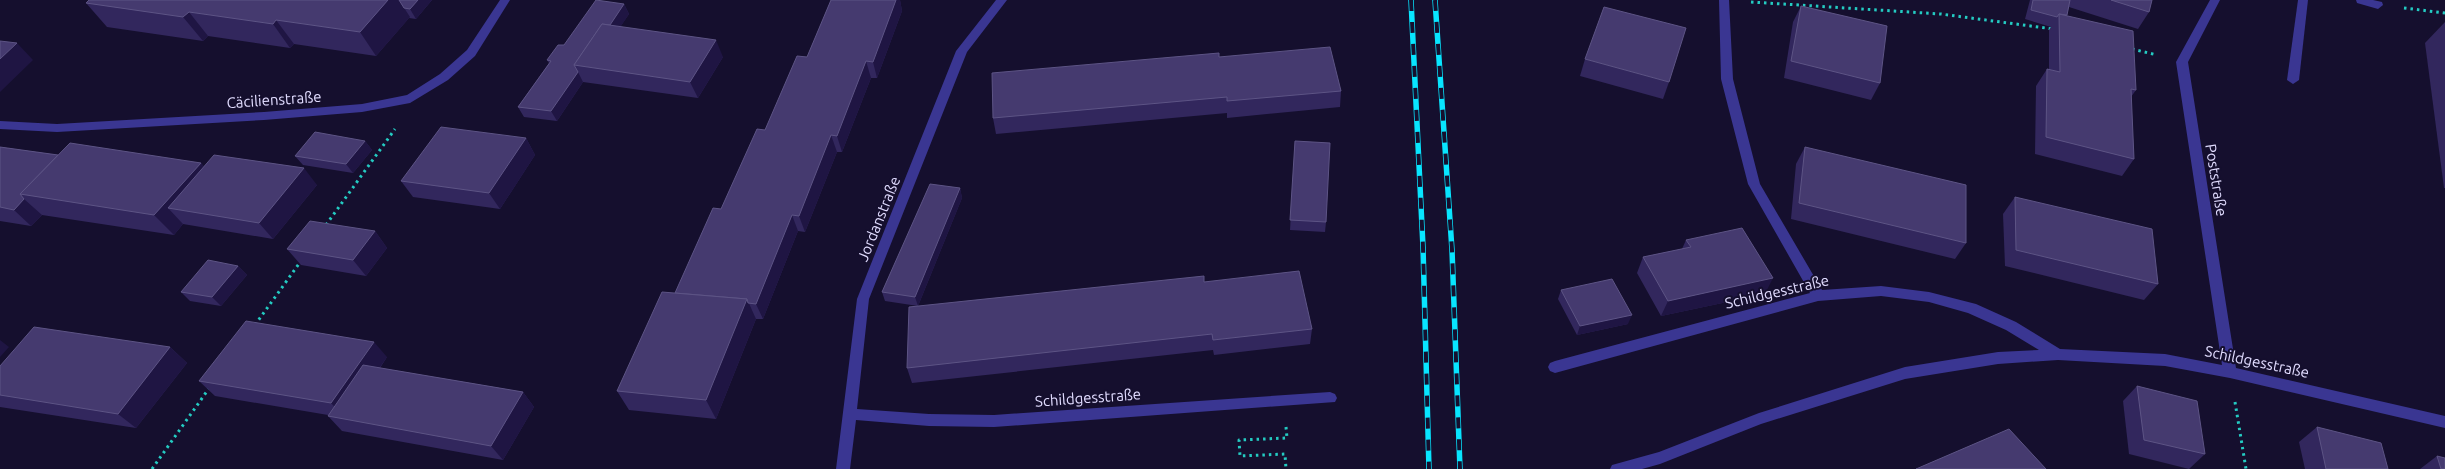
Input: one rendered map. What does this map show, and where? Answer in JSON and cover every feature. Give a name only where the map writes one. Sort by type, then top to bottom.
[{"type":"street","name":"Cäcilienstraße","points":[[0,125],[57,128],[264,116],[362,108],[410,99],[444,77],[471,54],[505,0]]},
{"type":"street","name":"Jordanstraße","points":[[843,469],[863,299],[962,50],[1002,0]]},
{"type":"street","points":[[1724,0],[1727,79],[1754,184],[1818,296]]},
{"type":"street","points":[[2182,62],[2215,0]]},
{"type":"street","points":[[2293,80],[2303,0]]},
{"type":"street","points":[[2360,0],[2378,5]]},
{"type":"street","name":"Poststraße","points":[[2182,62],[2230,372]]},
{"type":"street","name":"Schildgesstraße","points":[[1555,367],[1818,296],[1881,291],[1929,297],[1979,312],[2011,326],[2058,354]]},
{"type":"street","name":"Schildgesstraße","points":[[1617,469],[1660,458],[1760,419],[1905,373],[1998,358],[2058,354],[2165,360],[2230,372],[2445,422]]},
{"type":"street","name":"Schildgesstraße","points":[[849,414],[928,420],[994,421],[1330,398]]},
{"type":"path","points":[[1749,1],[1855,10],[1961,14],[2008,20],[2056,30]]},
{"type":"path","points":[[2378,5],[2445,13]]},
{"type":"path","points":[[2129,48],[2182,62]]},
{"type":"path","points":[[323,230],[396,128],[410,99]]},
{"type":"path","points":[[250,332],[306,253]]},
{"type":"path","points":[[2230,372],[2246,469]]},
{"type":"path","points":[[152,469],[215,380]]},
{"type":"path","points":[[1286,469],[1285,454],[1240,456],[1239,440],[1287,438]]},
{"type":"building","points":[[89,0],[388,0],[360,32],[276,20],[273,24],[189,12],[183,17],[86,3]]},
{"type":"building","points":[[399,0],[418,0],[410,9],[404,8]]},
{"type":"building","points":[[596,0],[624,4],[610,25],[602,24],[574,65],[578,72],[551,111],[518,107],[551,61],[547,60],[558,45],[564,45]]},
{"type":"building","points":[[831,0],[896,0],[873,62],[866,61],[837,136],[831,135],[799,216],[792,215],[756,304],[748,303],[747,299],[675,293],[713,208],[721,209],[757,129],[765,130],[797,56],[807,57]]},
{"type":"building","points":[[2033,0],[2070,0],[2067,15],[2059,14],[2057,17],[2031,10]]},
{"type":"building","points":[[2111,0],[2152,0],[2149,12]]},
{"type":"building","points":[[1801,6],[1887,26],[1880,83],[1791,61]]},
{"type":"building","points":[[1604,7],[1686,28],[1669,82],[1585,59]]},
{"type":"building","points":[[2059,14],[2133,31],[2136,90],[2131,89],[2134,159],[2046,137],[2047,69],[2060,72]]},
{"type":"building","points":[[602,24],[716,40],[690,82],[574,65]]},
{"type":"building","points":[[0,41],[17,43],[0,59]]},
{"type":"building","points":[[1330,47],[1341,91],[1227,101],[1227,97],[993,118],[992,73],[1219,53],[1219,57]]},
{"type":"building","points":[[441,127],[526,138],[489,193],[401,181]]},
{"type":"building","points":[[315,132],[365,141],[346,164],[295,156]]},
{"type":"building","points":[[1295,141],[1330,143],[1326,222],[1290,220]]},
{"type":"building","points":[[70,143],[201,163],[154,215],[20,194]]},
{"type":"building","points":[[0,147],[58,155],[20,194],[24,199],[14,210],[0,207]]},
{"type":"building","points":[[1805,147],[1966,185],[1966,243],[1799,203]]},
{"type":"building","points":[[214,155],[304,168],[259,223],[168,208]]},
{"type":"building","points":[[930,184],[960,188],[915,297],[882,292]]},
{"type":"building","points":[[2015,197],[2152,229],[2158,284],[2016,250]]},
{"type":"building","points":[[310,221],[375,231],[353,260],[287,249]]},
{"type":"building","points":[[1742,228],[1773,278],[1668,301],[1643,257],[1691,247],[1686,240]]},
{"type":"building","points":[[208,260],[238,266],[212,297],[181,292]]},
{"type":"building","points":[[1299,271],[1312,329],[1213,340],[1212,334],[907,368],[909,307],[1204,276],[1204,282]]},
{"type":"building","points":[[1612,279],[1632,315],[1580,326],[1561,290]]},
{"type":"building","points":[[662,292],[747,299],[706,400],[617,391]]},
{"type":"building","points":[[246,321],[374,342],[331,403],[199,381]]},
{"type":"building","points":[[34,327],[170,347],[118,414],[0,395],[0,366]]},
{"type":"building","points":[[363,365],[523,392],[491,446],[328,416]]},
{"type":"building","points":[[2137,386],[2197,401],[2205,454],[2144,440]]},
{"type":"building","points":[[2317,427],[2381,443],[2388,469],[2326,469]]},
{"type":"building","points":[[2009,429],[2046,469],[1916,469]]},
{"type":"building","points":[[2437,456],[2445,458],[2445,469],[2441,469]]},
{"type":"railway","points":[[1411,0],[1423,247],[1429,469]]},
{"type":"railway","points":[[1435,0],[1452,250],[1460,469]]}]
